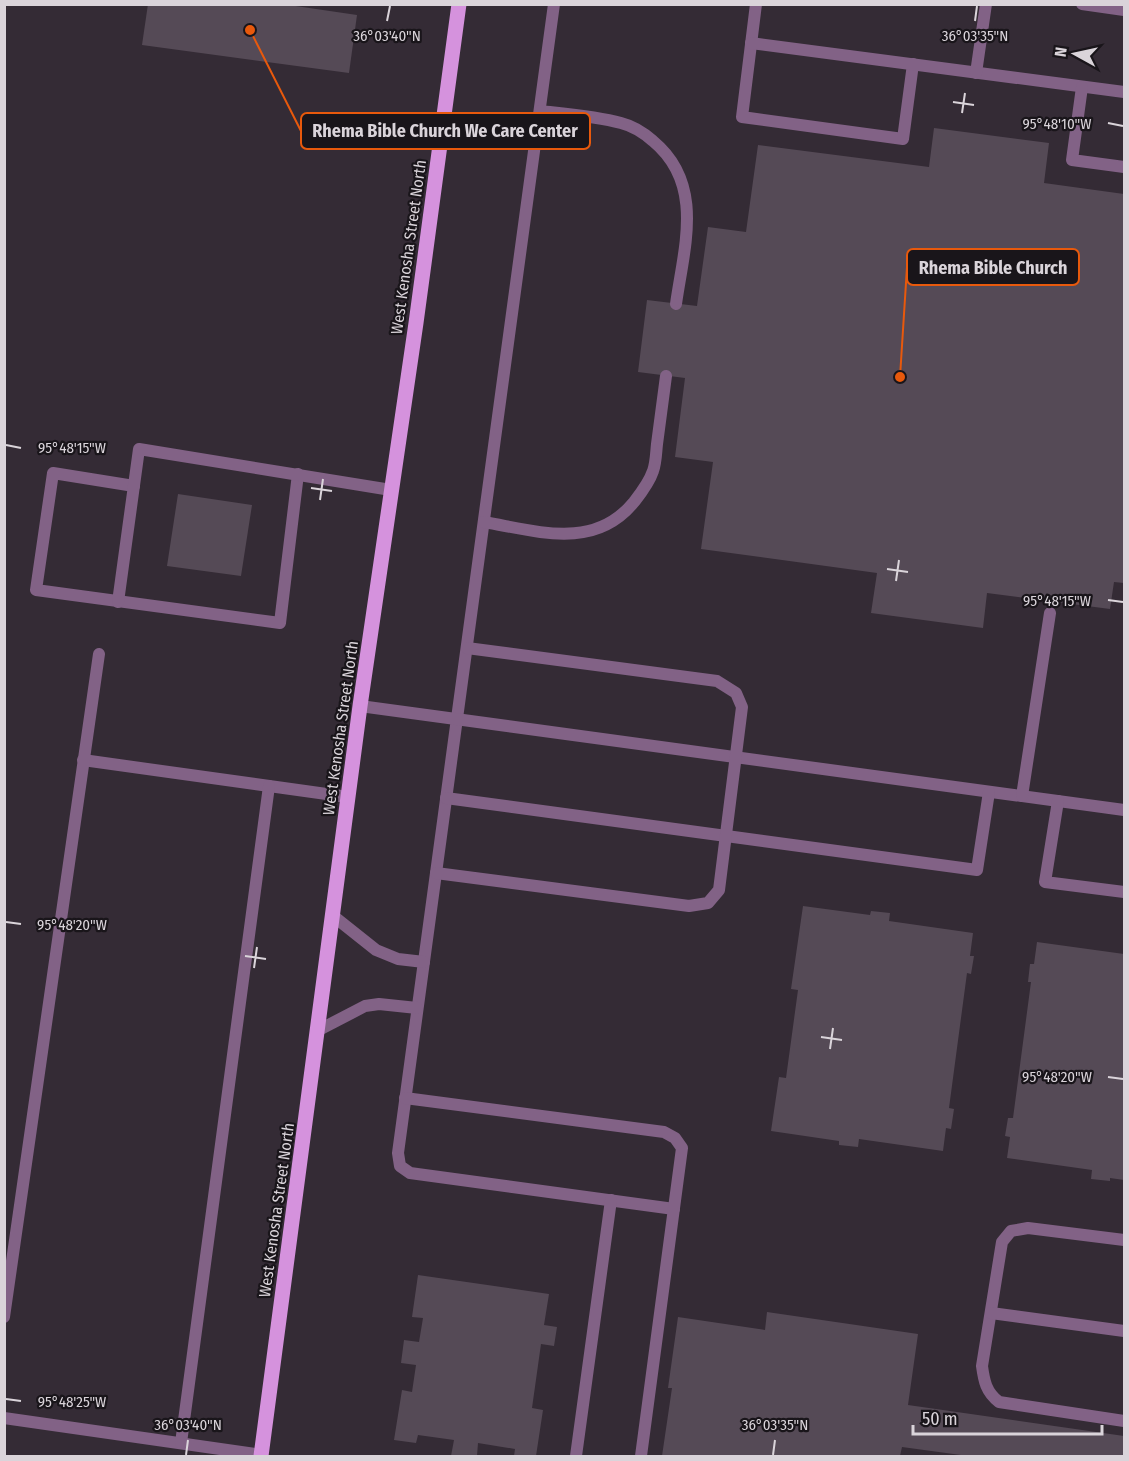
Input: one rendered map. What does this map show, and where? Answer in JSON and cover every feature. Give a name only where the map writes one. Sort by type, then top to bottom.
[{"type":"main road","name":"West Kenosha Street North","points":[[262,1456],[360,706],[459,4]]},
{"type":"street","points":[[554,4],[398,1153],[400,1166],[410,1173],[674,1209]]},
{"type":"street","points":[[756,4],[742,117],[903,139],[913,64]]},
{"type":"street","points":[[976,73],[986,4]]},
{"type":"street","points":[[1082,4],[1125,10]]},
{"type":"street","points":[[751,43],[1125,92]]},
{"type":"street","points":[[1082,87],[1072,160],[1125,167]]},
{"type":"street","points":[[540,111],[624,123],[644,133],[663,149],[675,168],[687,196],[688,220],[676,304]]},
{"type":"street","points":[[484,522],[548,533],[573,534],[594,531],[612,524],[642,492],[653,470],[666,376]]},
{"type":"street","points":[[118,602],[139,449],[391,490]]},
{"type":"street","points":[[134,486],[53,474],[36,590],[280,623],[298,474]]},
{"type":"street","points":[[1022,796],[1050,612]]},
{"type":"street","points":[[436,873],[689,906],[708,903],[719,890],[742,707],[736,693],[717,681],[467,648]]},
{"type":"street","points":[[4,1317],[99,654]]},
{"type":"street","points":[[360,706],[1125,810]]},
{"type":"street","points":[[83,760],[348,797]]},
{"type":"street","points":[[181,1443],[269,786]]},
{"type":"street","points":[[446,798],[977,870],[989,792]]},
{"type":"street","points":[[1058,801],[1046,882],[1125,892]]},
{"type":"street","points":[[332,915],[376,950],[398,959],[424,962]]},
{"type":"street","points":[[317,1031],[365,1006],[379,1004],[417,1008]]},
{"type":"street","points":[[405,1098],[664,1132],[675,1138],[682,1148],[641,1456]]},
{"type":"street","points":[[576,1456],[611,1200]]},
{"type":"street","points":[[1125,1240],[1028,1228],[1011,1231],[1002,1242],[982,1366],[985,1383],[991,1395],[999,1402],[1125,1421]]},
{"type":"street","points":[[991,1312],[1125,1331]]},
{"type":"street","points":[[4,1418],[262,1456]]},
{"type":"building","points":[[148,4],[282,4],[357,15],[349,73],[142,45]]},
{"type":"building","points":[[934,128],[1049,143],[1044,183],[1124,194],[1124,583],[1114,582],[1110,609],[987,593],[983,628],[871,613],[877,573],[701,549],[713,462],[675,457],[685,378],[638,372],[647,300],[697,306],[708,227],[746,232],[758,145],[929,167]]},
{"type":"building","points":[[178,494],[252,505],[241,576],[167,566]]},
{"type":"building","points":[[803,906],[870,915],[871,911],[890,913],[889,921],[973,933],[970,956],[974,956],[971,974],[967,973],[949,1108],[954,1109],[951,1129],[946,1128],[943,1151],[859,1139],[858,1147],[839,1145],[839,1141],[771,1131],[779,1077],[786,1078],[798,990],[791,989]]},
{"type":"building","points":[[1037,942],[1124,954],[1124,1180],[1091,1179],[1092,1170],[1007,1158],[1010,1137],[1005,1136],[1008,1118],[1013,1118],[1031,982],[1028,982],[1030,964],[1034,964]]},
{"type":"building","points":[[418,1275],[549,1294],[544,1325],[557,1327],[554,1346],[541,1344],[532,1408],[543,1410],[536,1456],[514,1456],[515,1449],[478,1443],[477,1456],[451,1456],[454,1440],[418,1435],[416,1443],[394,1440],[402,1390],[412,1392],[416,1365],[401,1363],[404,1340],[419,1342],[423,1318],[412,1317]]},
{"type":"building","points":[[767,1312],[918,1334],[908,1405],[1124,1436],[1124,1456],[968,1456],[902,1447],[900,1456],[662,1456],[672,1388],[668,1388],[678,1317],[765,1330]]},
{"type":"place","name":"Rhema Bible Church We Care Center","points":[[250,30]]},
{"type":"place","name":"Rhema Bible Church","points":[[900,377]]}]
